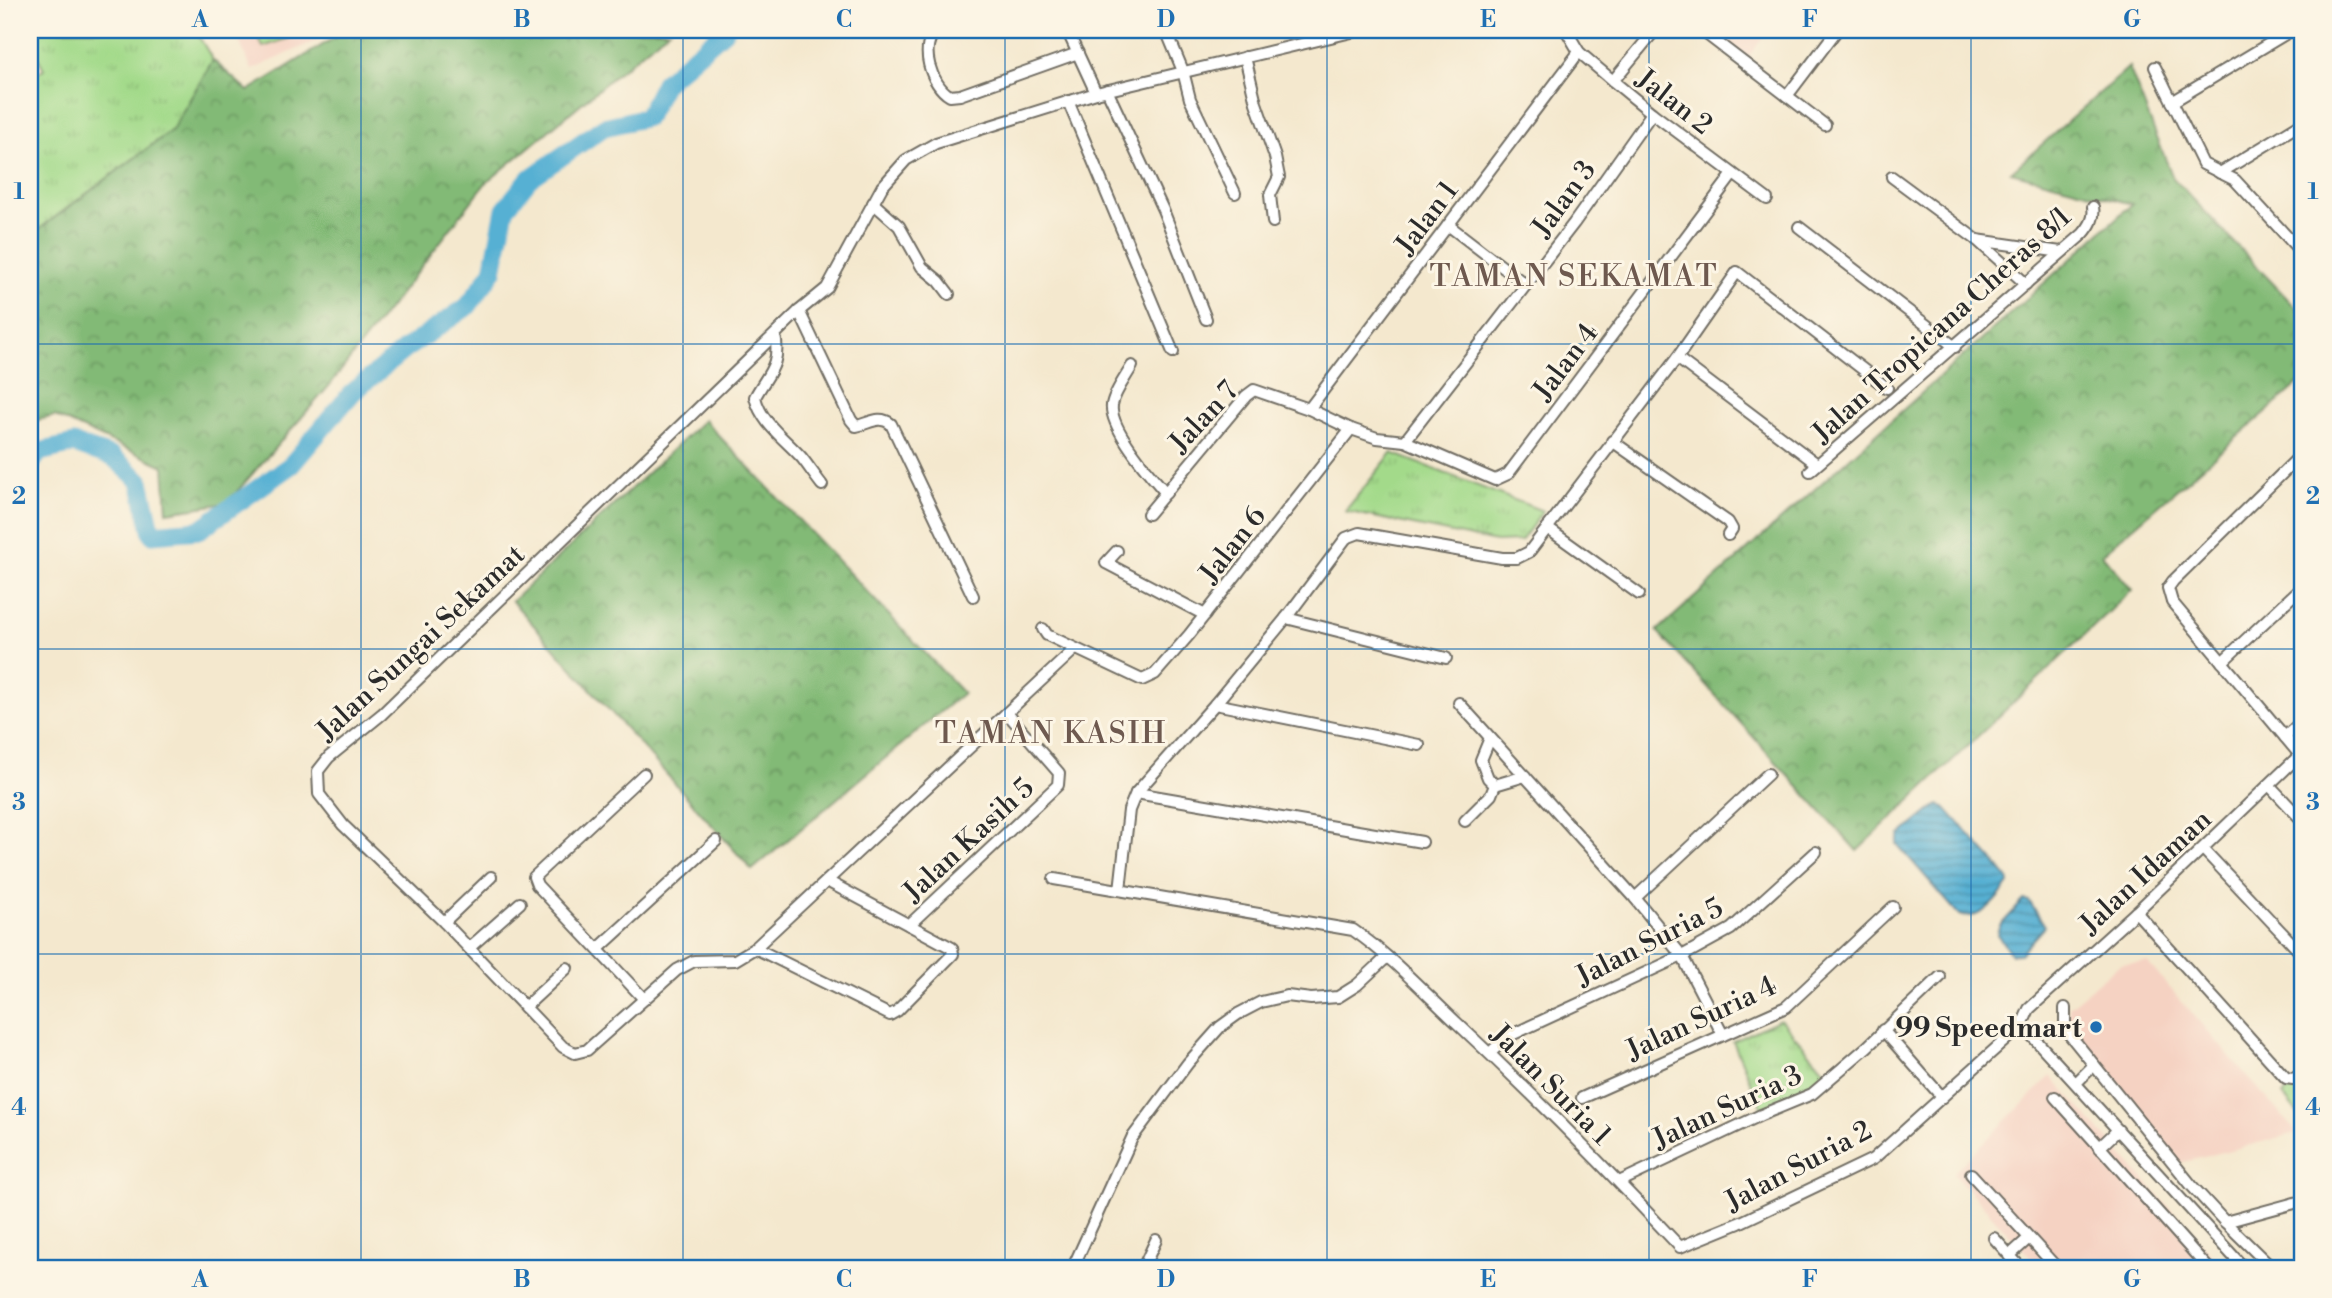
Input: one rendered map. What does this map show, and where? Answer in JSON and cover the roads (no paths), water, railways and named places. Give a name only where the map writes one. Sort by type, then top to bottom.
[{"type":"street","points":[[937,30],[929,39],[929,61],[941,89],[950,96],[960,95],[1078,53]]},
{"type":"street","points":[[1067,30],[1163,210],[1206,319]]},
{"type":"street","points":[[1166,30],[1184,71],[1190,99],[1235,193]]},
{"type":"street","name":"Jalan Sungai Sekamat","points":[[1075,649],[755,948],[735,960],[694,961],[677,970],[587,1050],[575,1053],[563,1047],[444,922],[343,825],[319,794],[318,771],[329,757],[382,714],[799,311],[827,288],[882,187],[906,160],[936,143],[1068,101],[1360,30]]},
{"type":"street","name":"Jalan 2","points":[[1566,30],[1578,52],[1652,113],[1767,199]]},
{"type":"street","points":[[1613,81],[1655,30]]},
{"type":"street","points":[[1701,30],[1825,125]]},
{"type":"street","points":[[1787,96],[1837,30]]},
{"type":"street","points":[[2172,102],[2292,30]]},
{"type":"street","name":"Jalan 1","points":[[1309,409],[1578,52]]},
{"type":"street","points":[[1245,57],[1279,177],[1270,195],[1273,222]]},
{"type":"street","points":[[2155,67],[2203,164],[2235,180],[2302,253]]},
{"type":"street","points":[[1068,101],[1173,352]]},
{"type":"street","name":"Jalan 3","points":[[1405,441],[1574,223],[1652,113]]},
{"type":"street","points":[[2220,173],[2302,122]]},
{"type":"street","name":"Jalan 4","points":[[1405,441],[1495,480],[1508,474],[1733,174]]},
{"type":"street","points":[[1892,177],[1977,240],[2026,284]]},
{"type":"street","points":[[873,203],[899,226],[922,267],[939,281],[949,294]]},
{"type":"street","name":"Jalan Tropicana Cheras 8/1","points":[[1676,358],[1813,468],[2090,227],[2093,206]]},
{"type":"street","points":[[1448,225],[1525,285]]},
{"type":"street","points":[[1799,227],[1955,347]]},
{"type":"street","points":[[1977,240],[2061,252]]},
{"type":"street","points":[[1120,890],[1129,810],[1136,793],[1286,618],[1346,538],[1359,534],[1502,558],[1517,558],[1529,552],[1676,358],[1737,272],[1887,388]]},
{"type":"street","points":[[799,311],[851,420],[856,426],[880,418],[891,424],[972,596]]},
{"type":"street","points":[[775,335],[776,362],[755,397],[758,408],[822,485]]},
{"type":"street","points":[[1132,366],[1112,403],[1113,416],[1140,463],[1166,493]]},
{"type":"street","name":"Jalan 7","points":[[1148,514],[1246,396],[1254,390],[1309,409]]},
{"type":"street","points":[[1309,409],[1377,438],[1405,441]]},
{"type":"street","name":"Jalan 6","points":[[1075,649],[1142,680],[1155,674],[1352,429]]},
{"type":"street","points":[[1612,441],[1728,522],[1732,528],[1728,536]]},
{"type":"street","points":[[2301,754],[2172,602],[2168,588],[2302,454]]},
{"type":"street","points":[[1547,528],[1639,594]]},
{"type":"street","points":[[1117,551],[1106,563],[1205,615]]},
{"type":"street","points":[[2222,662],[2302,587]]},
{"type":"street","points":[[1286,618],[1446,658]]},
{"type":"street","points":[[1043,629],[1047,635],[1075,649]]},
{"type":"street","points":[[1459,703],[1635,898],[1682,956],[1723,1035]]},
{"type":"street","points":[[1215,704],[1419,745]]},
{"type":"street","name":"Jalan Kasih 5","points":[[909,925],[1058,785],[1059,773],[1007,713]]},
{"type":"street","points":[[2285,737],[2302,721]]},
{"type":"street","points":[[1490,738],[1481,760],[1488,778],[1495,785]]},
{"type":"street","name":"Jalan Idaman","points":[[2022,1025],[2029,1009],[2136,912],[2301,754]]},
{"type":"street","points":[[644,774],[534,877],[537,885],[644,999]]},
{"type":"street","points":[[1635,898],[1769,774]]},
{"type":"street","points":[[1495,785],[1525,776]]},
{"type":"street","points":[[1465,821],[1492,795],[1495,785]]},
{"type":"street","points":[[2269,785],[2302,820]]},
{"type":"street","points":[[1136,793],[1422,842]]},
{"type":"street","points":[[598,949],[716,841]]},
{"type":"street","points":[[2203,849],[2302,954]]},
{"type":"street","name":"Jalan Suria 5","points":[[1490,1053],[1507,1037],[1682,956],[1731,929],[1816,852]]},
{"type":"street","points":[[444,922],[491,877]]},
{"type":"street","name":"Jalan Suria 1","points":[[1054,879],[1353,930],[1377,946],[1490,1053],[1680,1247]]},
{"type":"street","points":[[755,948],[890,1015],[953,954],[952,948],[827,881]]},
{"type":"street","points":[[469,948],[520,903]]},
{"type":"street","name":"Jalan Suria 4","points":[[1582,1098],[1786,1007],[1893,906]]},
{"type":"street","points":[[2136,912],[2286,1078],[2293,1079],[2302,1074]]},
{"type":"street","points":[[1076,1268],[1075,1263],[1132,1138],[1188,1063],[1220,1027],[1261,1002],[1287,996],[1311,999],[1338,996],[1357,985],[1387,957]]},
{"type":"street","points":[[525,1007],[567,968]]},
{"type":"street","name":"Jalan Suria 3","points":[[1619,1182],[1812,1094],[1940,977]]},
{"type":"street","points":[[2065,1008],[2065,1029],[2192,1186],[2272,1268]]},
{"type":"street","points":[[2022,1025],[2244,1268]]},
{"type":"street","name":"Jalan Suria 2","points":[[1680,1247],[1739,1223],[1873,1159],[2022,1025]]},
{"type":"street","points":[[1884,1030],[1942,1097]]},
{"type":"street","points":[[2076,1083],[2094,1065]]},
{"type":"street","points":[[2055,1097],[2208,1268]]},
{"type":"street","points":[[2099,1148],[2118,1130]]},
{"type":"street","points":[[2131,1144],[2147,1130]]},
{"type":"street","points":[[1970,1174],[2057,1268]]},
{"type":"street","points":[[2225,1222],[2302,1200]]},
{"type":"street","points":[[1994,1238],[2021,1268]]},
{"type":"street","points":[[2009,1255],[2029,1238]]},
{"type":"street","points":[[1143,1268],[1156,1240]]},
{"type":"water","points":[[1939,805],[1945,807],[2008,878],[2009,884],[1999,896],[1974,916],[1959,915],[1897,844],[1900,835]]},
{"type":"water","points":[[2024,900],[2029,901],[2045,926],[2020,954],[2011,954],[1997,934],[1999,927]]},
{"type":"waterway","points":[[30,465],[39,452],[74,444],[113,457],[140,481],[152,534],[199,530],[291,465],[352,393],[404,350],[468,306],[493,271],[505,209],[529,179],[604,127],[647,117],[664,83],[725,30]]},
{"type":"place","name":"99 Speedmart","points":[[2096,1027]]},
{"type":"district","name":"TAMAN SEKAMAT","points":[[1574,276]]},
{"type":"district","name":"TAMAN KASIH","points":[[1051,733]]}]
